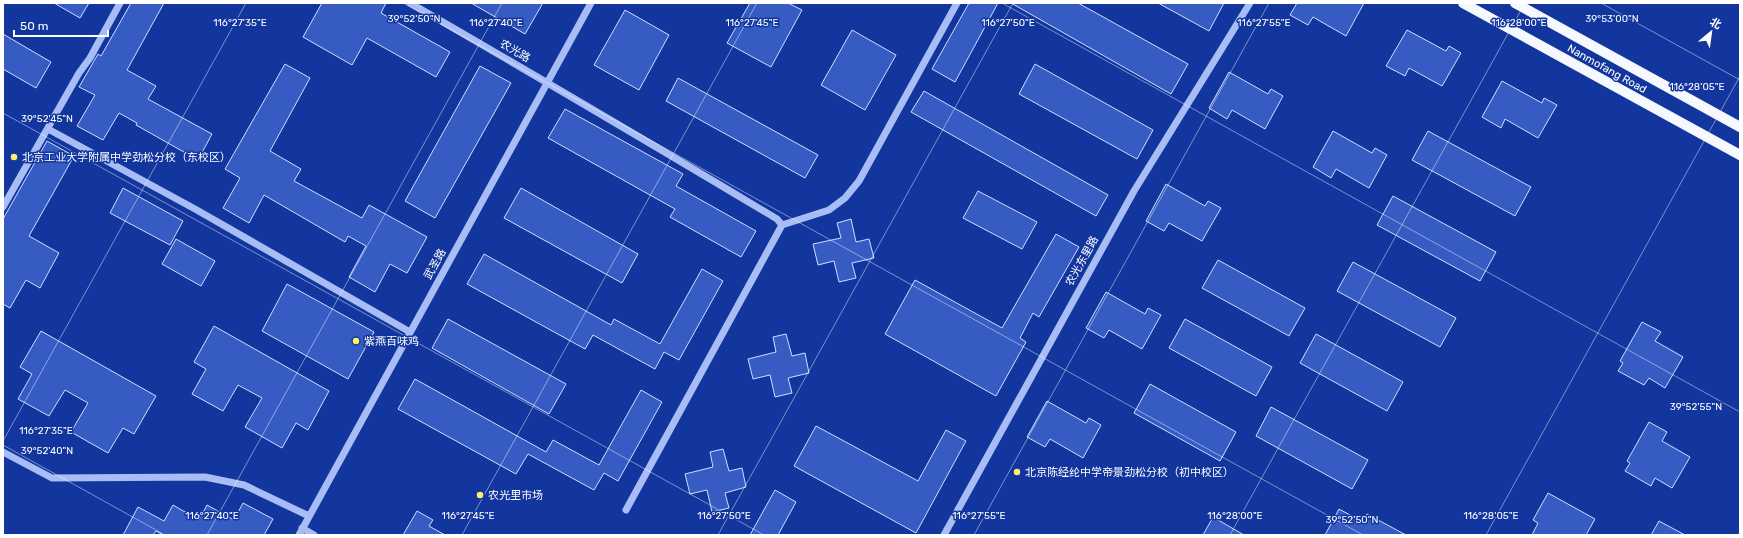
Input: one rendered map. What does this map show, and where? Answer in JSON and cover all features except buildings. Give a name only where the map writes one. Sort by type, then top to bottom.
[{"type":"main road","name":"Nanmofang Road","points":[[1463,3],[1740,155]]},
{"type":"main road","name":"Nanmofang Road","points":[[1515,3],[1740,127]]},
{"type":"street","points":[[3,207],[79,73],[90,58],[120,3]]},
{"type":"street","name":"农光路","points":[[410,3],[548,82],[777,219],[782,225]]},
{"type":"street","name":"武圣路","points":[[300,532],[592,3]]},
{"type":"street","points":[[626,510],[782,225],[829,210],[845,198],[859,181],[957,3]]},
{"type":"street","name":"农光东里路","points":[[944,535],[1134,191],[1250,3]]},
{"type":"street","points":[[48,130],[195,209],[410,332]]},
{"type":"street","points":[[3,452],[52,478],[205,477],[244,485],[309,516]]},
{"type":"street","points":[[300,532],[314,535]]},
{"type":"place","name":"北京工业大学附属中学劲松分校（东校区）","points":[[14,157]]},
{"type":"place","name":"紫燕百味鸡","points":[[356,341]]},
{"type":"place","name":"北京陈经纶中学帝景劲松分校（初中校区）","points":[[1017,472]]},
{"type":"place","name":"农光里市场","points":[[480,495]]}]
